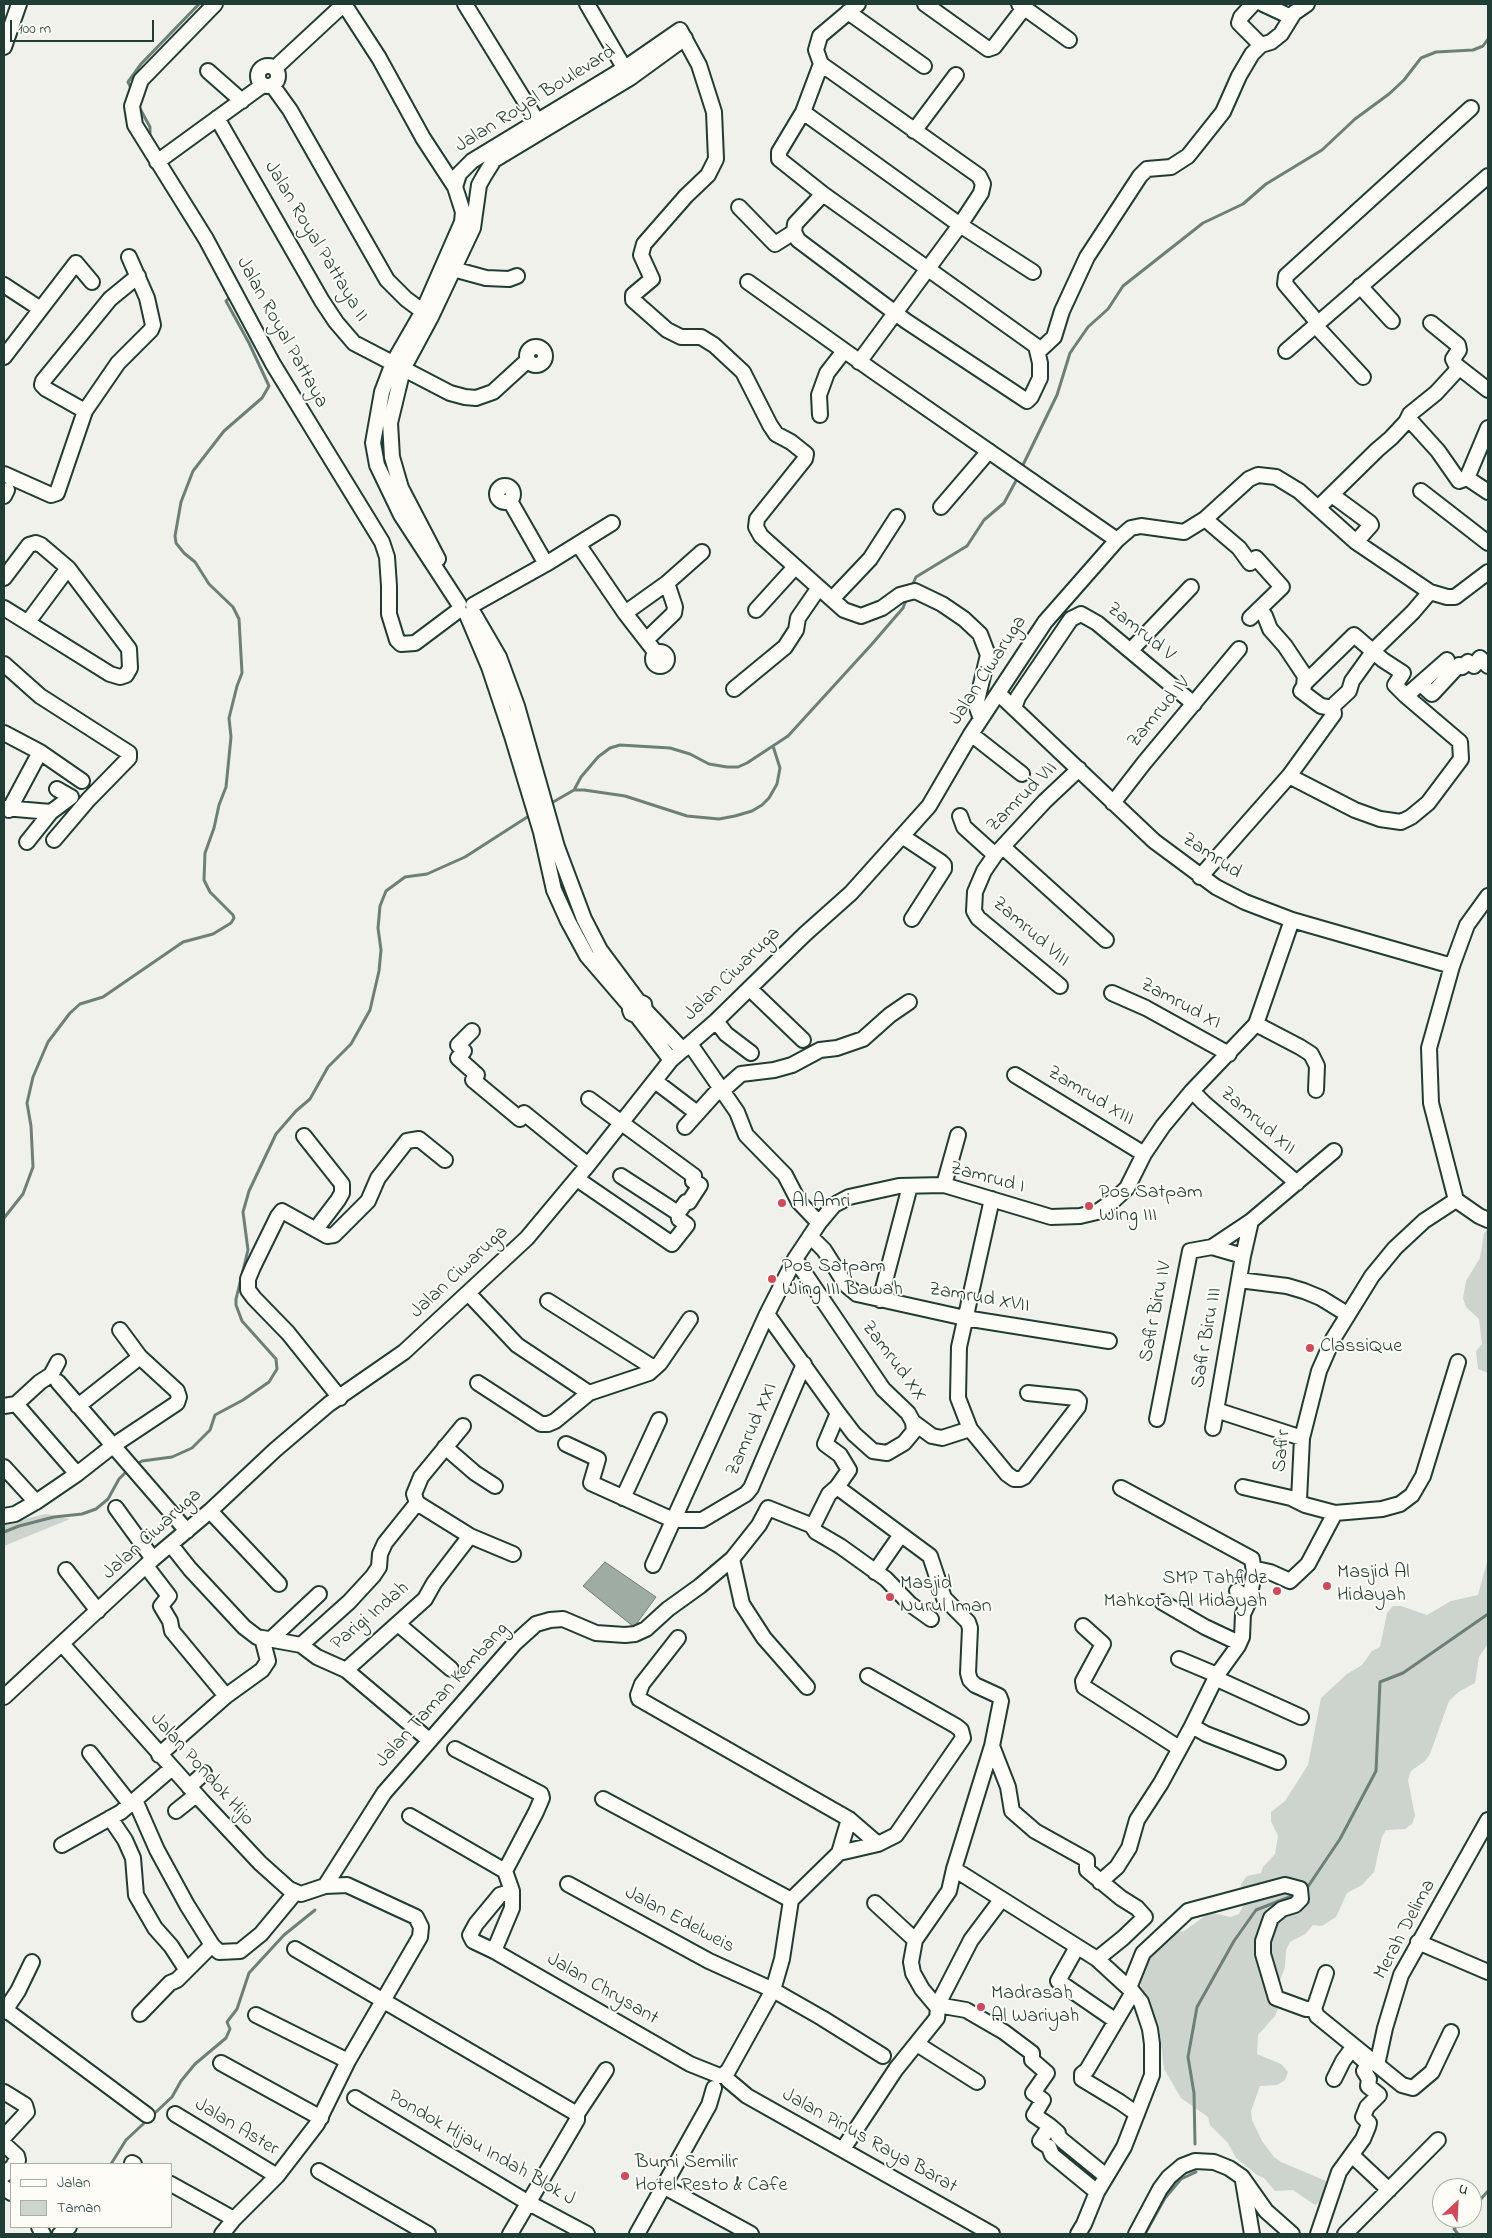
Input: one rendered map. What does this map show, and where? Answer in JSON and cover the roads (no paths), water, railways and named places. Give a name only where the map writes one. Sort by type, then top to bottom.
[{"type":"street","points":[[4,47],[8,16],[19,4]]},
{"type":"street","name":"Jalan Royal Pattaya","points":[[215,4],[148,70],[141,80],[132,106],[135,125],[206,239],[273,364],[382,542],[387,556],[389,614],[397,640],[401,644],[415,643],[466,608]]},
{"type":"street","points":[[427,314],[406,299],[387,280],[290,110],[257,76],[259,70],[268,66],[275,68],[344,4],[379,58],[423,138],[455,187]]},
{"type":"street","points":[[465,4],[540,126]]},
{"type":"street","points":[[586,4],[628,73]]},
{"type":"street","points":[[925,4],[988,49],[994,47],[1021,6],[1069,40]]},
{"type":"street","points":[[1253,4],[1239,23],[1261,45]]},
{"type":"street","points":[[1263,4],[1291,11],[1308,4]]},
{"type":"street","points":[[823,194],[795,224],[794,232],[798,240],[895,312],[1027,402],[1040,378],[1040,363],[1036,346],[823,194],[779,158],[778,155],[803,112],[820,64],[816,50],[820,36],[853,8],[924,66]]},
{"type":"street","points":[[1038,352],[1054,336],[1062,311],[1088,257],[1140,176],[1147,169],[1171,167],[1188,156],[1223,112],[1252,54],[1261,45],[1271,42],[1281,34],[1291,11]]},
{"type":"street","name":"Jalan Royal Boulevard","points":[[638,1008],[588,956],[568,921],[554,890],[541,832],[512,736],[489,667],[466,608],[417,531],[401,515],[374,453],[372,443],[382,392],[427,314],[448,265],[463,217],[455,187],[459,174],[467,164],[540,126],[628,73],[682,34],[699,65],[714,112],[716,159],[708,175],[686,196],[644,244],[640,255],[652,278],[632,298],[667,330],[681,337],[701,337],[743,372],[776,434],[791,442],[806,454],[805,459],[757,519],[756,527],[761,536],[795,568]]},
{"type":"street","points":[[820,64],[978,176],[983,184],[981,193],[960,224],[859,362]]},
{"type":"street","points":[[208,71],[242,101]]},
{"type":"street","points":[[914,131],[956,75]]},
{"type":"street","points":[[157,162],[217,118],[267,85]]},
{"type":"street","points":[[1364,377],[1317,324],[1285,284],[1286,276],[1471,108]]},
{"type":"street","points":[[803,112],[960,224],[1033,272]]},
{"type":"street","name":"Jalan Royal Pattaya II","points":[[217,118],[336,322],[354,343],[450,393],[476,398],[492,392],[528,360]]},
{"type":"street","name":"Jalan Royal Boulevard","points":[[448,265],[473,228],[479,185],[488,168],[494,160],[540,126]]},
{"type":"street","points":[[1286,351],[1488,176]]},
{"type":"street","points":[[739,206],[775,244],[794,232]]},
{"type":"street","points":[[4,474],[54,495],[57,492],[85,411],[118,363],[151,330],[153,325],[147,298],[129,257]]},
{"type":"street","points":[[6,350],[76,263],[92,282]]},
{"type":"street","points":[[448,265],[486,278],[509,279],[518,276]]},
{"type":"street","points":[[85,411],[46,389],[42,385],[43,381],[110,299],[138,276]]},
{"type":"street","points":[[748,282],[859,362],[1117,540]]},
{"type":"street","points":[[4,285],[40,308]]},
{"type":"street","points":[[1360,286],[1392,321]]},
{"type":"street","points":[[1430,323],[1458,345],[1459,350],[1454,359],[1459,368],[1488,390]]},
{"type":"street","points":[[820,416],[819,394],[827,373],[844,351]]},
{"type":"street","points":[[1318,508],[1409,419],[1410,414],[1436,393],[1459,368]]},
{"type":"street","points":[[1409,419],[1438,451],[1457,480],[1468,478]]},
{"type":"street","points":[[1468,478],[1488,428]]},
{"type":"street","points":[[941,507],[989,451]]},
{"type":"street","name":"Jalan Ciwaruga","points":[[4,1697],[149,1562],[187,1532],[275,1450],[329,1404],[404,1352],[527,1238],[577,1179],[671,1060],[716,1021],[805,934],[851,893],[929,806],[971,734],[1045,622],[1117,540],[1131,528],[1141,526],[1184,532],[1205,519],[1249,479],[1258,475],[1276,478],[1299,491],[1356,542],[1430,592],[1447,597],[1455,596],[1488,572]]},
{"type":"street","points":[[1468,478],[1488,492]]},
{"type":"street","points":[[1421,492],[1488,543]]},
{"type":"street","points":[[1332,495],[1370,523],[1371,525],[1356,542]]},
{"type":"street","points":[[510,501],[546,564]]},
{"type":"street","points":[[833,598],[870,559],[897,516]]},
{"type":"street","points":[[1205,519],[1239,548],[1250,563],[1256,558],[1282,587],[1255,614],[1265,616],[1270,630],[1300,665],[1305,676],[1305,683]]},
{"type":"street","points":[[466,608],[546,564],[612,523]]},
{"type":"street","points":[[4,578],[32,543],[40,545],[68,568],[129,649],[131,661],[126,675],[120,677],[110,674],[4,608]]},
{"type":"street","points":[[578,544],[625,613],[656,653]]},
{"type":"street","points":[[625,613],[666,583],[702,552]]},
{"type":"street","points":[[28,622],[68,568]]},
{"type":"street","points":[[756,610],[795,568],[830,599],[833,598],[844,610],[861,616],[882,608],[900,595],[915,591],[942,604],[964,618],[980,634],[988,656],[976,705],[981,720]]},
{"type":"street","points":[[646,639],[674,613],[675,607],[666,583]]},
{"type":"street","points":[[1131,650],[1191,587]]},
{"type":"street","points":[[734,689],[785,647],[796,630],[798,618],[818,589]]},
{"type":"street","points":[[1335,704],[1349,691],[1352,681],[1373,652],[1430,592]]},
{"type":"street","name":"Zamrud V","points":[[1014,708],[1018,697],[1073,616],[1081,614],[1086,614],[1194,704]]},
{"type":"street","points":[[1200,877],[1289,776],[1334,712],[1333,708],[1321,706],[1301,691],[1305,683],[1354,635],[1403,674],[1394,685],[1460,742],[1462,751],[1461,759],[1428,803],[1411,817],[1401,822],[1380,819],[1355,810],[1289,776]]},
{"type":"street","name":"Zamrud IV","points":[[1113,803],[1239,649]]},
{"type":"street","points":[[1421,684],[1432,694],[1459,666],[1462,667],[1468,662],[1474,666],[1480,658],[1488,666]]},
{"type":"street","points":[[1406,696],[1447,660]]},
{"type":"street","points":[[4,664],[40,696],[128,753],[129,758],[88,800],[54,840]]},
{"type":"street","name":"Zamrud","points":[[999,694],[1154,841],[1200,877],[1216,887],[1245,902],[1292,920],[1452,966]]},
{"type":"street","points":[[4,733],[40,752],[82,781]]},
{"type":"street","points":[[971,734],[1022,774]]},
{"type":"street","points":[[40,752],[6,809],[51,812]]},
{"type":"street","name":"Zamrud VII","points":[[999,851],[1045,801],[1079,769]]},
{"type":"street","points":[[27,842],[51,812],[71,797],[57,790]]},
{"type":"street","points":[[960,816],[964,827],[999,851],[1106,940]]},
{"type":"street","points":[[902,836],[944,865],[944,869],[912,919]]},
{"type":"street","name":"Zamrud VIII","points":[[999,851],[984,871],[975,892],[974,911],[978,918],[1060,986]]},
{"type":"street","points":[[1488,896],[1467,925],[1452,966],[1429,1048],[1431,1103],[1456,1200],[1488,1220]]},
{"type":"street","name":"Zamrud I","points":[[653,1565],[766,1314],[795,1259],[810,1236],[819,1223],[842,1199],[899,1186],[944,1185],[1051,1217],[1090,1214],[1113,1201],[1127,1188],[1144,1154],[1163,1126],[1192,1091],[1256,1024],[1292,920]]},
{"type":"street","points":[[750,989],[803,1040]]},
{"type":"street","name":"Zamrud XI","points":[[1112,993],[1146,1008],[1229,1054]]},
{"type":"street","points":[[685,1127],[722,1089],[741,1074],[774,1070],[792,1065],[820,1050],[837,1048],[863,1039],[890,1015],[909,1002]]},
{"type":"street","points":[[638,1008],[686,1047],[722,1089],[737,1112],[746,1135],[785,1175],[799,1202],[819,1223]]},
{"type":"street","points":[[638,1008],[671,1060]]},
{"type":"street","points":[[716,1021],[726,1034],[751,1053]]},
{"type":"street","points":[[1256,1024],[1311,1054],[1317,1066],[1316,1090]]},
{"type":"street","points":[[472,1031],[458,1045],[464,1051],[458,1058],[477,1075],[473,1080],[520,1118],[524,1113],[588,1165]]},
{"type":"street","name":"Zamrud XIII","points":[[1015,1075],[1144,1154]]},
{"type":"street","points":[[655,1081],[697,1113]]},
{"type":"street","name":"Zamrud XII","points":[[1192,1091],[1297,1183]]},
{"type":"street","points":[[577,1179],[672,1244],[687,1225],[679,1219],[678,1213],[686,1202],[689,1202],[700,1185],[694,1181],[694,1176],[589,1099]]},
{"type":"street","points":[[944,1185],[958,1134]]},
{"type":"street","points":[[304,1136],[342,1184],[342,1193],[338,1200],[316,1229]]},
{"type":"street","points":[[340,1398],[288,1333],[254,1298],[248,1290],[248,1279],[280,1213],[287,1212],[327,1236],[334,1234],[368,1201],[378,1178],[407,1141],[419,1139],[445,1160]]},
{"type":"street","name":"Safir Biru IV","points":[[1157,1419],[1189,1252],[1194,1249],[1212,1247],[1251,1221],[1334,1151]]},
{"type":"street","points":[[621,1176],[678,1213]]},
{"type":"street","points":[[880,1300],[910,1186]]},
{"type":"street","points":[[992,1199],[959,1347],[958,1398],[970,1429],[1007,1474],[1014,1479],[1020,1479],[1078,1407],[1079,1401],[1076,1398],[1028,1393]]},
{"type":"street","name":"Safir","points":[[1456,1200],[1424,1221],[1396,1248],[1372,1276],[1347,1314],[1319,1371],[1302,1438],[1299,1500],[1334,1513],[1382,1509],[1400,1504],[1412,1495],[1423,1476],[1458,1362]]},
{"type":"street","name":"Safir Biru III","points":[[1213,1428],[1238,1280],[1251,1221]]},
{"type":"street","name":"Zamrud XVII","points":[[810,1236],[824,1250],[846,1285],[858,1294],[965,1318],[1109,1341]]},
{"type":"street","points":[[1212,1247],[1243,1256]]},
{"type":"street","name":"Zamrud XX","points":[[766,1314],[854,1434],[873,1451],[886,1453],[904,1443],[914,1431],[913,1422],[908,1412],[883,1389],[795,1259]]},
{"type":"street","points":[[1238,1280],[1287,1286],[1304,1291],[1321,1298],[1347,1314]]},
{"type":"street","points":[[468,1294],[517,1345],[589,1393]]},
{"type":"street","points":[[548,1301],[654,1368]]},
{"type":"street","points":[[478,1383],[541,1424],[548,1424],[555,1421],[589,1393],[643,1376],[654,1368],[690,1319]]},
{"type":"street","points":[[4,1516],[14,1514],[36,1502],[77,1474],[114,1445],[177,1403],[177,1392],[140,1357],[120,1330]]},
{"type":"street","points":[[78,1406],[140,1357]]},
{"type":"street","points":[[58,1362],[51,1375],[10,1405],[77,1474]]},
{"type":"street","name":"Zamrud XXI","points":[[673,1520],[691,1522],[702,1520],[750,1491],[804,1364]]},
{"type":"street","points":[[58,1382],[187,1532]]},
{"type":"street","points":[[1216,1410],[1302,1438]]},
{"type":"street","points":[[838,1413],[825,1444],[840,1455],[849,1469],[837,1487],[829,1494],[812,1526],[816,1532],[862,1561],[886,1579],[914,1608],[931,1619]]},
{"type":"street","points":[[623,1498],[658,1420]]},
{"type":"street","points":[[913,1422],[932,1436],[942,1438],[970,1429]]},
{"type":"street","points":[[463,1426],[421,1477],[414,1494],[418,1503],[470,1536],[513,1554]]},
{"type":"street","points":[[566,1444],[598,1459],[591,1483],[673,1520]]},
{"type":"street","points":[[445,1447],[475,1473],[495,1486]]},
{"type":"street","points":[[4,1468],[36,1502]]},
{"type":"street","points":[[837,1487],[900,1536],[930,1556],[944,1598],[968,1622],[970,1628],[968,1672],[970,1680],[975,1685],[999,1696],[1001,1702],[992,1746],[949,1891],[915,1940],[911,1962],[913,1973],[922,1989],[937,2007]]},
{"type":"street","points":[[1243,1487],[1299,1500]]},
{"type":"street","points":[[1100,1882],[1117,1867],[1129,1848],[1137,1820],[1161,1783],[1216,1677],[1239,1643],[1242,1636],[1243,1614],[1249,1601],[1254,1572],[1252,1559],[1121,1488]]},
{"type":"street","points":[[171,1546],[244,1627],[266,1639],[301,1645],[349,1602],[373,1576],[379,1567],[380,1554],[385,1544],[418,1503]]},
{"type":"street","points":[[116,1508],[169,1596],[161,1606],[170,1621],[172,1631],[226,1696]]},
{"type":"street","name":"Jalan Taman Kembang","points":[[325,1886],[384,1792],[515,1642],[536,1624],[563,1619],[596,1634],[636,1634],[646,1629],[732,1558],[759,1525],[768,1508],[812,1526]]},
{"type":"street","points":[[210,1511],[279,1584]]},
{"type":"street","points":[[1254,1572],[1262,1570],[1270,1572],[1290,1581],[1298,1575],[1315,1553],[1334,1513]]},
{"type":"street","name":"Parigi Indah","points":[[301,1645],[317,1658],[346,1670],[425,1599],[434,1583],[470,1536]]},
{"type":"street","points":[[875,1572],[900,1536]]},
{"type":"street","points":[[732,1558],[742,1604],[764,1638],[807,1687]]},
{"type":"street","points":[[66,1570],[98,1611]]},
{"type":"street","points":[[1237,1591],[1249,1601]]},
{"type":"street","points":[[266,1639],[319,1594]]},
{"type":"street","points":[[1162,1602],[1205,1627],[1239,1643]]},
{"type":"street","points":[[398,1624],[451,1669]]},
{"type":"street","points":[[1083,1626],[1103,1644],[1084,1680],[1084,1687],[1178,1748]]},
{"type":"street","points":[[678,1638],[642,1684],[638,1693],[639,1699],[849,1819],[878,1844]]},
{"type":"street","points":[[159,1755],[226,1696],[262,1670],[268,1661],[266,1639]]},
{"type":"street","name":"Jalan Pondok Hijo","points":[[62,1644],[159,1755],[260,1863],[294,1893]]},
{"type":"street","points":[[1179,1659],[1301,1717]]},
{"type":"street","points":[[346,1670],[429,1740]]},
{"type":"street","points":[[839,1853],[878,1844],[896,1835],[963,1738],[961,1730],[956,1726],[868,1676]]},
{"type":"street","points":[[1192,1726],[1206,1734],[1278,1762]]},
{"type":"street","points":[[992,1746],[1008,1787],[1012,1811],[1035,1831],[1087,1860],[1087,1870],[1100,1882],[1137,1908],[1145,1917],[1097,1959]]},
{"type":"street","points":[[455,1749],[541,1794],[542,1798],[536,1812],[505,1871]]},
{"type":"street","points":[[90,1753],[133,1803],[187,1905],[212,1945],[220,1952],[240,1951],[260,1934],[294,1893],[301,1894],[325,1886],[347,1885],[416,1917],[420,1922],[420,1937],[348,2061],[321,2118],[277,2176],[234,2219],[222,2234]]},
{"type":"street","points":[[62,1845],[133,1803],[172,1768]]},
{"type":"street","points":[[176,1811],[193,1791],[204,1773]]},
{"type":"street","points":[[603,1799],[790,1900]]},
{"type":"street","points":[[410,1816],[505,1871],[512,1891],[512,1908],[494,1951]]},
{"type":"street","points":[[110,1818],[125,1840],[133,1858],[136,1896],[156,1928],[172,1946],[186,1970]]},
{"type":"street","points":[[637,2234],[773,1990],[782,1959],[790,1900],[839,1853],[849,1819]]},
{"type":"street","name":"Merah Delima","points":[[1378,2065],[1394,1993],[1418,1942],[1463,1868],[1488,1820]]},
{"type":"street","points":[[954,1869],[1097,1959],[1131,1990],[1141,2002],[1150,2029],[1152,2075],[1124,2147],[1097,2192],[1078,2234]]},
{"type":"street","name":"Jalan Edelweis","points":[[568,1884],[709,1961],[773,1990],[883,2056]]},
{"type":"street","points":[[1137,2114],[1082,2079],[1082,2074],[1087,2070],[1116,2021],[1131,1990],[1143,1953],[1188,1911],[1286,1885],[1300,1894],[1295,1905],[1282,1909],[1270,1918],[1263,1941],[1264,1954],[1276,1998],[1306,2009],[1314,2009]]},
{"type":"street","name":"Jalan Chrysant","points":[[512,1891],[500,1895],[476,1924],[470,1936],[473,1942],[494,1951],[722,2081]]},
{"type":"street","points":[[843,2149],[896,2069],[937,2018],[937,2007],[971,1940],[1001,1900]]},
{"type":"street","points":[[875,1903],[915,1940]]},
{"type":"street","points":[[1418,1942],[1488,1972]]},
{"type":"street","points":[[140,2014],[212,1945]]},
{"type":"street","points":[[1078,1948],[1058,1981],[1116,2021]]},
{"type":"street","points":[[295,1949],[577,2114]]},
{"type":"street","points":[[32,1962],[5,2011],[147,2116]]},
{"type":"street","points":[[1318,2234],[1338,2172],[1363,2139],[1369,2123],[1363,2117],[1367,2107],[1379,2095],[1368,2086],[1369,2078],[1364,2071],[1368,2064],[1317,2016],[1314,2009],[1326,1973]]},
{"type":"street","points":[[937,2007],[944,2006],[966,2010],[1010,2036],[1032,2053],[1032,2060],[1048,2073],[1034,2091],[1043,2100],[1034,2115],[1050,2126],[1058,2133],[1062,2141],[1106,2176]]},
{"type":"street","points":[[256,2015],[348,2061]]},
{"type":"street","points":[[1352,2048],[1378,2065],[1402,2085],[1413,2088],[1432,2072],[1451,2032]]},
{"type":"street","points":[[916,2044],[977,2082]]},
{"type":"street","points":[[1334,2079],[1352,2048]]},
{"type":"street","points":[[221,2063],[321,2118]]},
{"type":"street","points":[[510,2234],[576,2120],[577,2114],[606,2070]]},
{"type":"street","name":"Jalan Pinus Raya Barat","points":[[722,2081],[992,2234]]},
{"type":"street","points":[[4,2092],[25,2105],[27,2112],[4,2137]]},
{"type":"street","name":"Pondok Hijau Indah Blok J","points":[[355,2098],[528,2202],[587,2234]]},
{"type":"street","name":"Jalan Aster","points":[[175,2114],[277,2176]]},
{"type":"street","points":[[1050,2126],[1040,2141],[1049,2147],[1052,2155],[1097,2192]]},
{"type":"street","points":[[1345,2234],[1438,2140]]},
{"type":"street","points":[[4,2144],[17,2156],[18,2160],[15,2163]]},
{"type":"street","points":[[1355,2158],[1389,2190]]},
{"type":"street","points":[[1136,2234],[1160,2189],[1182,2166],[1195,2161],[1214,2162],[1229,2168],[1242,2178],[1266,2211],[1292,2234]]},
{"type":"street","points":[[319,2172],[428,2234]]},
{"type":"street","points":[[1242,2178],[1252,2234]]},
{"type":"street","points":[[172,2185],[234,2219]]},
{"type":"street","points":[[663,2186],[751,2234]]},
{"type":"waterway","points":[[132,90],[128,82],[141,64],[199,4]]},
{"type":"waterway","points":[[1021,469],[1057,395],[1070,353],[1088,327],[1108,309],[1123,286],[1203,223],[1243,204],[1266,184],[1322,150],[1355,119],[1389,94],[1404,80],[1421,58],[1436,52],[1473,50],[1483,46],[1488,39]]},
{"type":"waterway","points":[[138,105],[150,127],[150,138]]},
{"type":"waterway","points":[[4,1218],[23,1194],[33,1167],[31,1126],[27,1103],[33,1077],[48,1042],[70,1013],[80,1004],[103,997],[183,942],[213,934],[231,923],[234,918],[210,892],[204,880],[205,853],[226,787],[231,737],[229,718],[242,673],[239,619],[233,607],[209,584],[195,562],[176,543],[175,536],[181,502],[193,471],[224,431],[262,398],[269,386],[249,343],[226,301],[233,295]]},
{"type":"waterway","points":[[911,588],[916,577],[967,546],[984,520],[1004,503],[1018,477]]},
{"type":"waterway","points":[[574,790],[581,777],[598,757],[610,748],[620,745],[670,748],[690,754],[709,764],[727,767],[738,767],[747,763],[788,736],[872,644],[903,608],[907,598]]},
{"type":"waterway","points":[[548,805],[574,790],[584,790],[625,796],[687,816],[719,819],[735,816],[752,811],[762,805],[769,798],[777,784],[780,768],[773,746]]},
{"type":"waterway","points":[[135,1465],[142,1461],[172,1457],[192,1448],[210,1430],[215,1415],[243,1400],[269,1382],[277,1369],[276,1359],[242,1321],[236,1305],[248,1250],[243,1212],[249,1191],[276,1134],[296,1111],[310,1099],[328,1067],[351,1044],[370,1010],[379,971],[381,950],[378,928],[380,906],[386,891],[405,877],[427,874],[465,857],[532,814]]},
{"type":"waterway","points":[[4,1532],[54,1517],[82,1514],[96,1509],[108,1499],[119,1479],[128,1470]]},
{"type":"waterway","points":[[1305,1891],[1340,1839],[1376,1771],[1380,1682],[1403,1673],[1488,1614]]},
{"type":"waterway","points":[[1195,2144],[1194,2093],[1188,2057],[1197,2007],[1234,1941],[1256,1910],[1297,1894]]},
{"type":"waterway","points":[[112,2163],[126,2140],[172,2097],[181,2081],[195,2064],[226,2038],[230,2029],[227,2022],[237,2009],[249,1973],[284,1935],[315,1910]]},
{"type":"waterway","points":[[1145,2234],[1165,2198],[1181,2179],[1196,2172]]},
{"type":"waterway","points":[[1482,2198],[1488,2191]]},
{"type":"waterway","points":[[1455,2228],[1458,2234]]},
{"type":"place","name":"Al Amri","points":[[782,1203]]},
{"type":"place","name":"Pos Satpam Wing III","points":[[1089,1206]]},
{"type":"place","name":"Pos Satpam Wing III Bawah","points":[[772,1279]]},
{"type":"place","name":"ClassiQue","points":[[1310,1348]]},
{"type":"place","name":"Masjid Al Hidayah","points":[[1327,1586]]},
{"type":"place","name":"SMP Tahfidz Mahkota Al Hidayah","points":[[1277,1591]]},
{"type":"place","name":"Masjid Nurul Iman","points":[[890,1597]]},
{"type":"place","name":"Madrasah Al Wariyah","points":[[981,2007]]},
{"type":"place","name":"Bumi Semilir Hotel Resto & Cafe","points":[[625,2176]]}]
